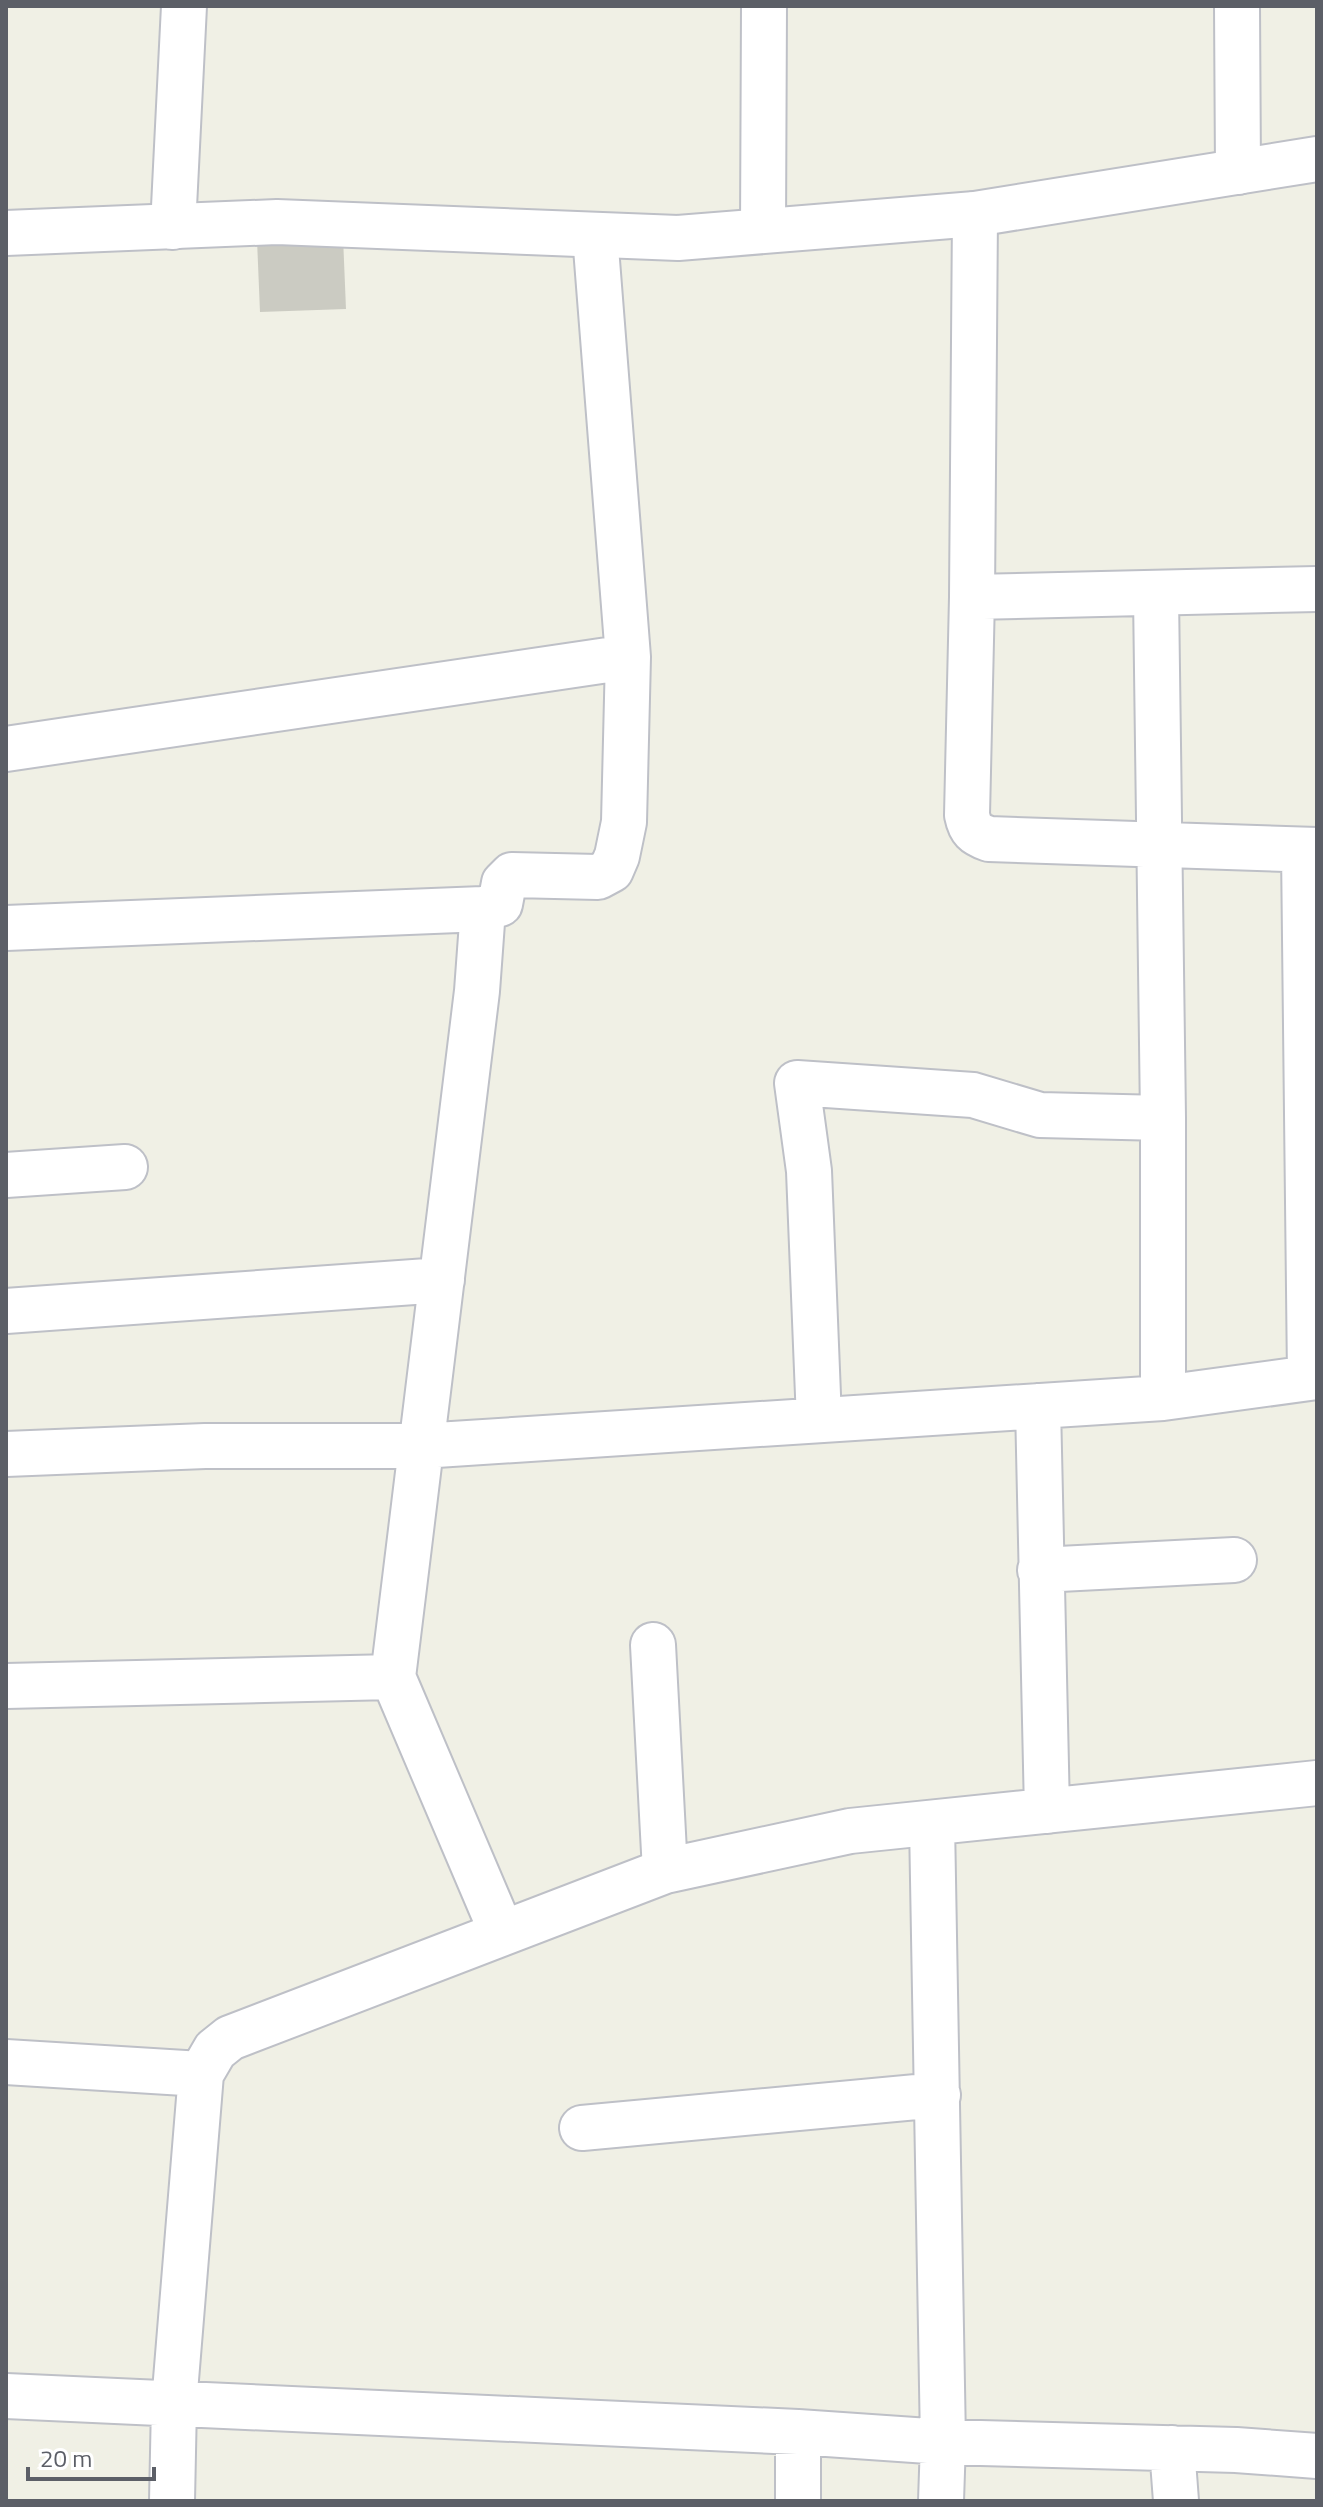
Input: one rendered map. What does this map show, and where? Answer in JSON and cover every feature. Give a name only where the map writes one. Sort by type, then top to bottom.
[{"type":"street","points":[[173,227],[184,6]]},
{"type":"street","points":[[763,230],[764,6]]},
{"type":"street","points":[[1237,6],[1238,172]]},
{"type":"street","points":[[6,233],[277,222],[678,238],[975,214],[1317,159]]},
{"type":"street","points":[[6,1454],[205,1446],[421,1446],[1163,1398],[1314,1377],[1311,850],[989,839],[975,834],[969,827],[975,214]]},
{"type":"street","points":[[6,928],[483,909],[500,904],[504,883],[512,875],[598,877],[611,870],[624,822],[628,657],[595,235]]},
{"type":"street","points":[[972,597],[1317,589]]},
{"type":"street","points":[[1156,595],[1163,1118],[1163,1398]]},
{"type":"street","points":[[6,749],[628,657]]},
{"type":"street","points":[[483,909],[477,991],[393,1677],[502,1933]]},
{"type":"street","points":[[819,1420],[809,1171],[797,1083],[973,1095],[1040,1115],[1163,1118]]},
{"type":"street","points":[[6,1175],[125,1167]]},
{"type":"street","points":[[6,1311],[442,1280]]},
{"type":"street","points":[[1038,1406],[1047,1811]]},
{"type":"street","points":[[1040,1570],[1234,1560]]},
{"type":"street","points":[[653,1645],[665,1871]]},
{"type":"street","points":[[6,1686],[393,1677]]},
{"type":"street","points":[[172,2501],[174,2404],[201,2074],[215,2050],[230,2038],[665,1871],[850,1831],[1317,1783]]},
{"type":"street","points":[[932,1823],[943,2442],[941,2501]]},
{"type":"street","points":[[6,2062],[201,2074]]},
{"type":"street","points":[[582,2128],[938,2095]]},
{"type":"street","points":[[6,2396],[798,2432],[943,2442],[1172,2448],[1317,2456]]},
{"type":"street","points":[[798,2432],[798,2501]]},
{"type":"street","points":[[1172,2448],[1176,2501]]},
{"type":"building","points":[[343,237],[346,309],[260,312],[257,240]]}]
